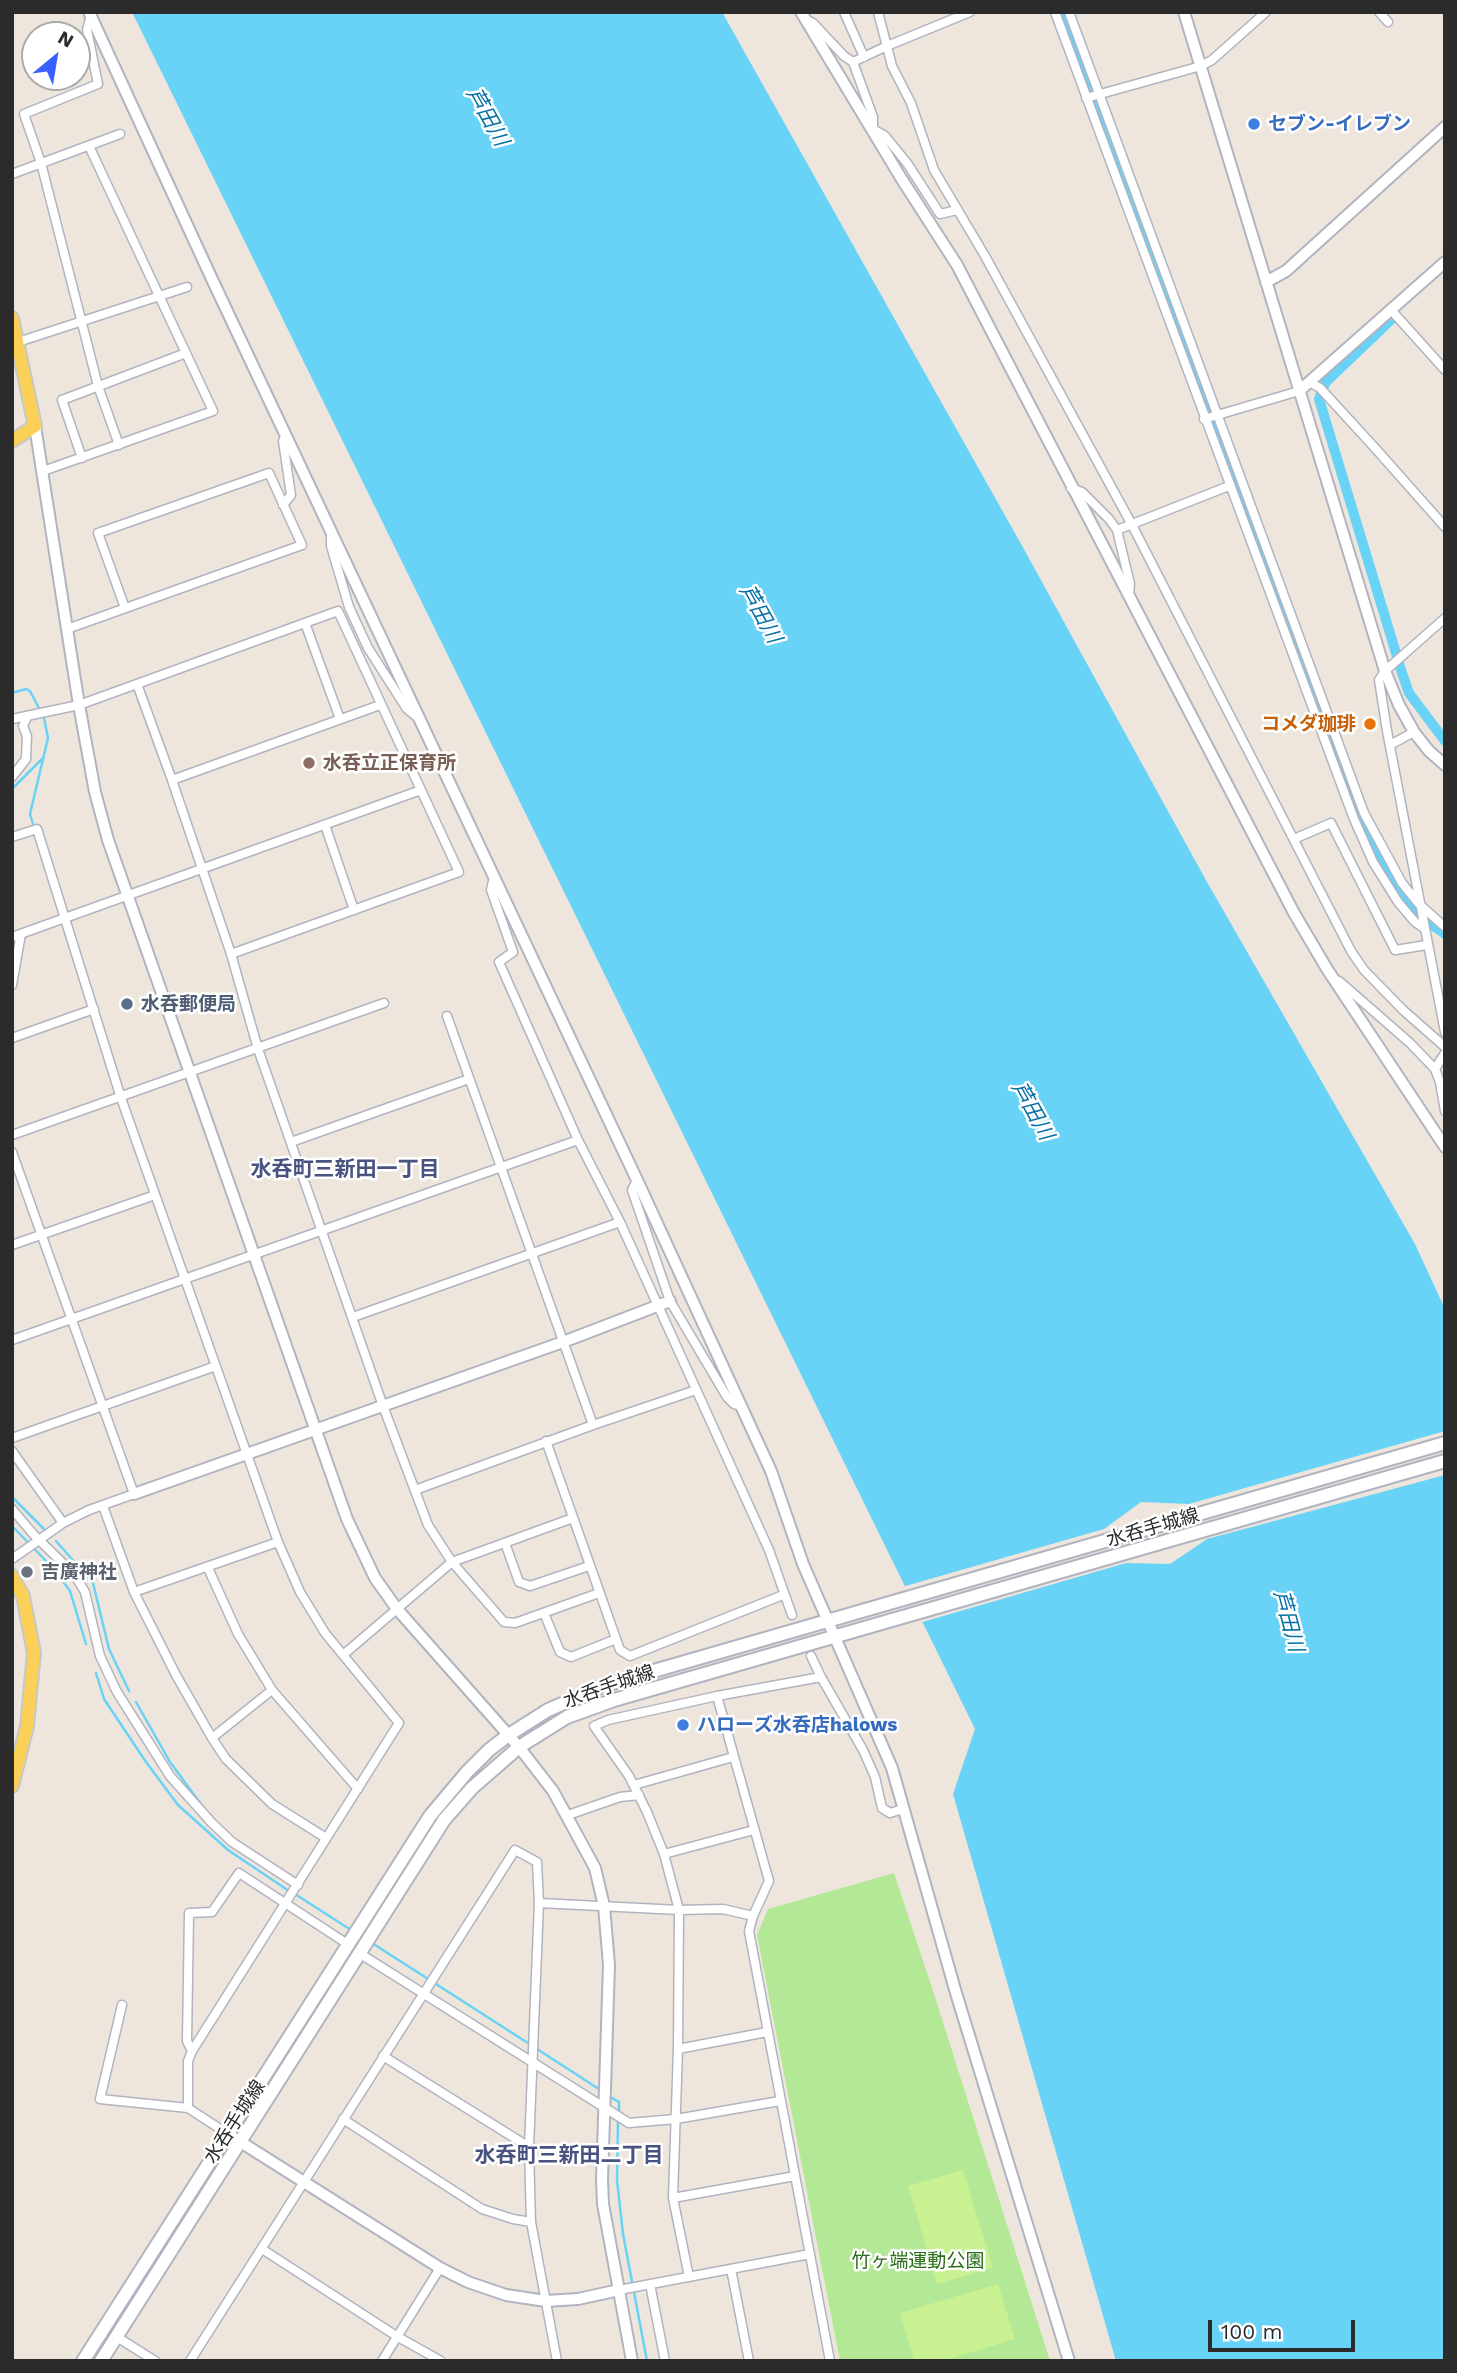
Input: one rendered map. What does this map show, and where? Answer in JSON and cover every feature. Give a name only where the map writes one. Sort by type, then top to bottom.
[{"type":"main road","points":[[12,318],[35,426],[12,441]]},
{"type":"main road","name":"水呑手城線","points":[[101,2361],[240,2142],[366,1930],[430,1816],[467,1772],[507,1736],[548,1710],[605,1685],[1445,1443]]},
{"type":"main road","name":"水呑手城線","points":[[366,1930],[444,1821],[472,1788],[519,1747],[567,1717],[614,1700],[857,1629],[1445,1461]]},
{"type":"main road","points":[[12,1576],[23,1596],[34,1653],[27,1726],[12,1783]]},
{"type":"main road","name":"水呑手城線","points":[[83,2361],[228,2134],[356,1946]]},
{"type":"street","points":[[844,12],[864,57]]},
{"type":"street","points":[[878,12],[892,66],[911,103],[934,170],[985,256],[1132,523],[1351,951],[1364,970],[1402,1010],[1445,1047]]},
{"type":"street","points":[[853,62],[970,12]]},
{"type":"street","points":[[1055,12],[1092,97],[1210,416],[1364,813],[1391,868],[1419,906],[1445,927]]},
{"type":"street","points":[[1069,12],[1092,97],[1210,416],[1229,486],[1313,711],[1373,862],[1398,902],[1414,921],[1424,926]]},
{"type":"street","points":[[1184,12],[1385,671],[1414,732],[1445,765]]},
{"type":"street","points":[[1092,97],[1201,66],[1212,60],[1266,12]]},
{"type":"street","points":[[1379,12],[1388,22]]},
{"type":"street","points":[[90,13],[87,30],[98,84],[24,114],[41,163],[98,386],[119,445]]},
{"type":"street","points":[[90,13],[419,719],[638,1180],[771,1472],[803,1564],[892,1769],[956,1993],[1069,2361]]},
{"type":"street","points":[[803,15],[853,62],[873,117],[873,130]]},
{"type":"street","points":[[803,15],[957,265],[1294,913],[1327,969],[1445,1147]]},
{"type":"street","points":[[1266,282],[1286,271],[1445,127]]},
{"type":"street","points":[[873,130],[885,136],[907,163],[940,214],[957,210]]},
{"type":"street","points":[[12,174],[120,134]]},
{"type":"street","points":[[43,471],[213,411],[89,146]]},
{"type":"street","points":[[1210,416],[1299,391],[1445,262]]},
{"type":"street","points":[[17,347],[187,286]]},
{"type":"street","points":[[1392,311],[1445,370]]},
{"type":"street","points":[[82,458],[62,400],[186,353]]},
{"type":"street","points":[[1311,383],[1320,388],[1445,527]]},
{"type":"street","points":[[35,426],[79,705],[108,840],[347,1519],[375,1578],[397,1609],[519,1747],[553,1791],[595,1868],[604,1906],[609,1965],[605,2083],[607,2106],[602,2192],[623,2289],[632,2361]]},
{"type":"street","points":[[283,505],[291,495],[283,441],[286,435]]},
{"type":"street","points":[[67,629],[302,545],[268,473],[98,533],[125,608]]},
{"type":"street","points":[[1117,530],[1229,486]]},
{"type":"street","points":[[1071,488],[1082,492],[1117,530],[1130,584],[1129,596]]},
{"type":"street","points":[[332,531],[331,546],[349,607],[374,658],[407,709],[419,719]]},
{"type":"street","points":[[12,719],[79,705],[349,607]]},
{"type":"street","points":[[230,954],[459,872],[338,611]]},
{"type":"street","points":[[306,623],[340,719]]},
{"type":"street","points":[[1443,623],[1385,671],[1379,680],[1419,906],[1445,1031]]},
{"type":"street","points":[[137,684],[230,954],[258,1049],[383,1406],[428,1525],[452,1562],[504,1622],[515,1623],[599,1593]]},
{"type":"street","points":[[172,780],[380,705]]},
{"type":"street","points":[[12,777],[26,759],[27,736],[23,726],[27,717]]},
{"type":"street","points":[[1391,745],[1414,732]]},
{"type":"street","points":[[12,985],[17,935],[421,790]]},
{"type":"street","points":[[1294,839],[1331,823],[1395,950],[1427,945]]},
{"type":"street","points":[[325,825],[354,910]]},
{"type":"street","points":[[12,837],[37,829],[121,1098],[278,1542],[300,1592],[325,1633],[399,1723],[192,2051],[188,2061],[187,2108]]},
{"type":"street","points":[[494,877],[491,890],[513,952],[499,962],[578,1140],[620,1223],[769,1550],[792,1615]]},
{"type":"street","points":[[1327,969],[1435,1069],[1445,1111]]},
{"type":"street","points":[[12,1135],[384,1003]]},
{"type":"street","points":[[12,1038],[94,1009]]},
{"type":"street","points":[[447,1016],[593,1425]]},
{"type":"street","points":[[1435,1069],[1445,1053]]},
{"type":"street","points":[[291,1142],[469,1079]]},
{"type":"street","points":[[12,1340],[578,1140]]},
{"type":"street","points":[[12,1152],[15,1171],[41,1234],[134,1494]]},
{"type":"street","points":[[638,1180],[632,1190],[670,1301],[727,1397],[734,1404],[742,1406]]},
{"type":"street","points":[[12,1245],[155,1195]]},
{"type":"street","points":[[353,1317],[620,1223]]},
{"type":"street","points":[[12,1559],[63,1522],[103,1506],[315,1428],[563,1342],[670,1301]]},
{"type":"street","points":[[12,1438],[216,1366]]},
{"type":"street","points":[[415,1490],[545,1441],[696,1390]]},
{"type":"street","points":[[545,1441],[620,1650],[630,1656],[783,1595]]},
{"type":"street","points":[[12,1451],[63,1522]]},
{"type":"street","points":[[103,1506],[134,1592],[176,1675],[226,1759],[272,1804],[326,1838]]},
{"type":"street","points":[[12,1509],[34,1544],[74,1574],[85,1592],[100,1656],[111,1680],[170,1776],[197,1808],[232,1842],[297,1886]]},
{"type":"street","points":[[343,1655],[452,1562],[573,1518]]},
{"type":"street","points":[[134,1592],[278,1542]]},
{"type":"street","points":[[505,1543],[519,1582],[530,1586],[589,1566]]},
{"type":"street","points":[[208,1568],[238,1634],[272,1689],[358,1789]]},
{"type":"street","points":[[544,1613],[559,1652],[571,1657],[616,1639]]},
{"type":"street","points":[[811,1656],[863,1750],[875,1777],[882,1808],[891,1813],[903,1809]]},
{"type":"street","points":[[689,2277],[673,2198],[679,1910],[664,1854],[639,1795],[594,1726],[608,1720],[717,1696],[821,1677]]},
{"type":"street","points":[[212,1738],[272,1689]]},
{"type":"street","points":[[717,1696],[769,1881],[749,1931],[830,2361]]},
{"type":"street","points":[[634,1785],[733,1757]]},
{"type":"street","points":[[568,1815],[610,1800],[639,1795]]},
{"type":"street","points":[[664,1854],[754,1830]]},
{"type":"street","points":[[190,2361],[515,1850],[537,1861],[539,1903],[529,2147],[531,2222],[557,2361]]},
{"type":"street","points":[[192,2051],[187,2040],[189,1913],[212,1912],[239,1873],[288,1901],[533,2062],[607,2106],[629,2123],[676,2119],[780,2101]]},
{"type":"street","points":[[539,1903],[679,1910],[723,1909],[753,1916]]},
{"type":"street","points":[[122,2004],[100,2099],[187,2108],[440,2268],[468,2282],[506,2295],[546,2301],[578,2299],[810,2254]]},
{"type":"street","points":[[678,2049],[767,2032]]},
{"type":"street","points":[[383,2056],[529,2147]]},
{"type":"street","points":[[343,2119],[482,2208],[531,2222]]},
{"type":"street","points":[[673,2198],[795,2176]]},
{"type":"street","points":[[262,2249],[398,2337],[441,2361]]},
{"type":"street","points":[[382,2361],[440,2268]]},
{"type":"street","points":[[731,2269],[749,2361]]},
{"type":"street","points":[[645,2285],[665,2361]]},
{"type":"street","points":[[117,2337],[155,2361]]},
{"type":"green space","name":"竹ヶ端運動公園","points":[[894,1873],[1050,2361],[840,2361],[757,1935],[768,1909]]},
{"type":"green space","points":[[963,2170],[993,2268],[937,2284],[908,2186]]},
{"type":"green space","points":[[998,2284],[1015,2339],[942,2361],[914,2361],[900,2313]]},
{"type":"water","name":"芦田川","points":[[132,12],[722,12],[1025,551],[1207,882],[1415,1244],[1445,1309],[1445,2361],[1116,2361],[953,1794],[975,1729]]},
{"type":"pier","points":[[1445,1431],[1445,1475],[1207,1539],[1170,1564],[1126,1563],[919,1623],[902,1587],[1104,1529],[1141,1502],[1189,1504]]},
{"type":"waterway","points":[[1061,12],[1358,814],[1377,858],[1402,897],[1422,918],[1445,934]]},
{"type":"waterway","points":[[1392,319],[1325,383],[1319,399],[1409,693],[1445,741]]},
{"type":"waterway","points":[[12,693],[26,689],[30,691],[44,718],[48,738],[30,814],[33,824]]},
{"type":"waterway","points":[[12,789],[42,759]]},
{"type":"waterway","points":[[12,1497],[44,1529]]},
{"type":"waterway","points":[[12,1526],[53,1568],[70,1591],[86,1644]]},
{"type":"waterway","points":[[56,1541],[93,1583],[109,1649],[129,1691]]},
{"type":"waterway","points":[[96,1673],[104,1699],[178,1805],[228,1850],[289,1891]]},
{"type":"waterway","points":[[136,1702],[170,1762],[206,1811]]},
{"type":"waterway","points":[[295,1894],[351,1930]]},
{"type":"waterway","points":[[372,1943],[531,2045]]},
{"type":"waterway","points":[[537,2049],[602,2091]]},
{"type":"waterway","points":[[607,2095],[619,2102],[619,2113]]},
{"type":"waterway","points":[[618,2120],[617,2180],[623,2234],[647,2361]]},
{"type":"place","name":"セブン-イレブン","points":[[1254,124]]},
{"type":"place","name":"コメダ珈琲","points":[[1370,724]]},
{"type":"place","name":"水呑立正保育所","points":[[309,763]]},
{"type":"place","name":"水呑郵便局","points":[[127,1004]]},
{"type":"place","name":"吉廣神社","points":[[27,1572]]},
{"type":"place","name":"ハローズ水呑店halows","points":[[683,1725]]},
{"type":"district","name":"水呑町三新田一丁目","points":[[345,1170]]},
{"type":"district","name":"水呑町三新田二丁目","points":[[569,2156]]}]
